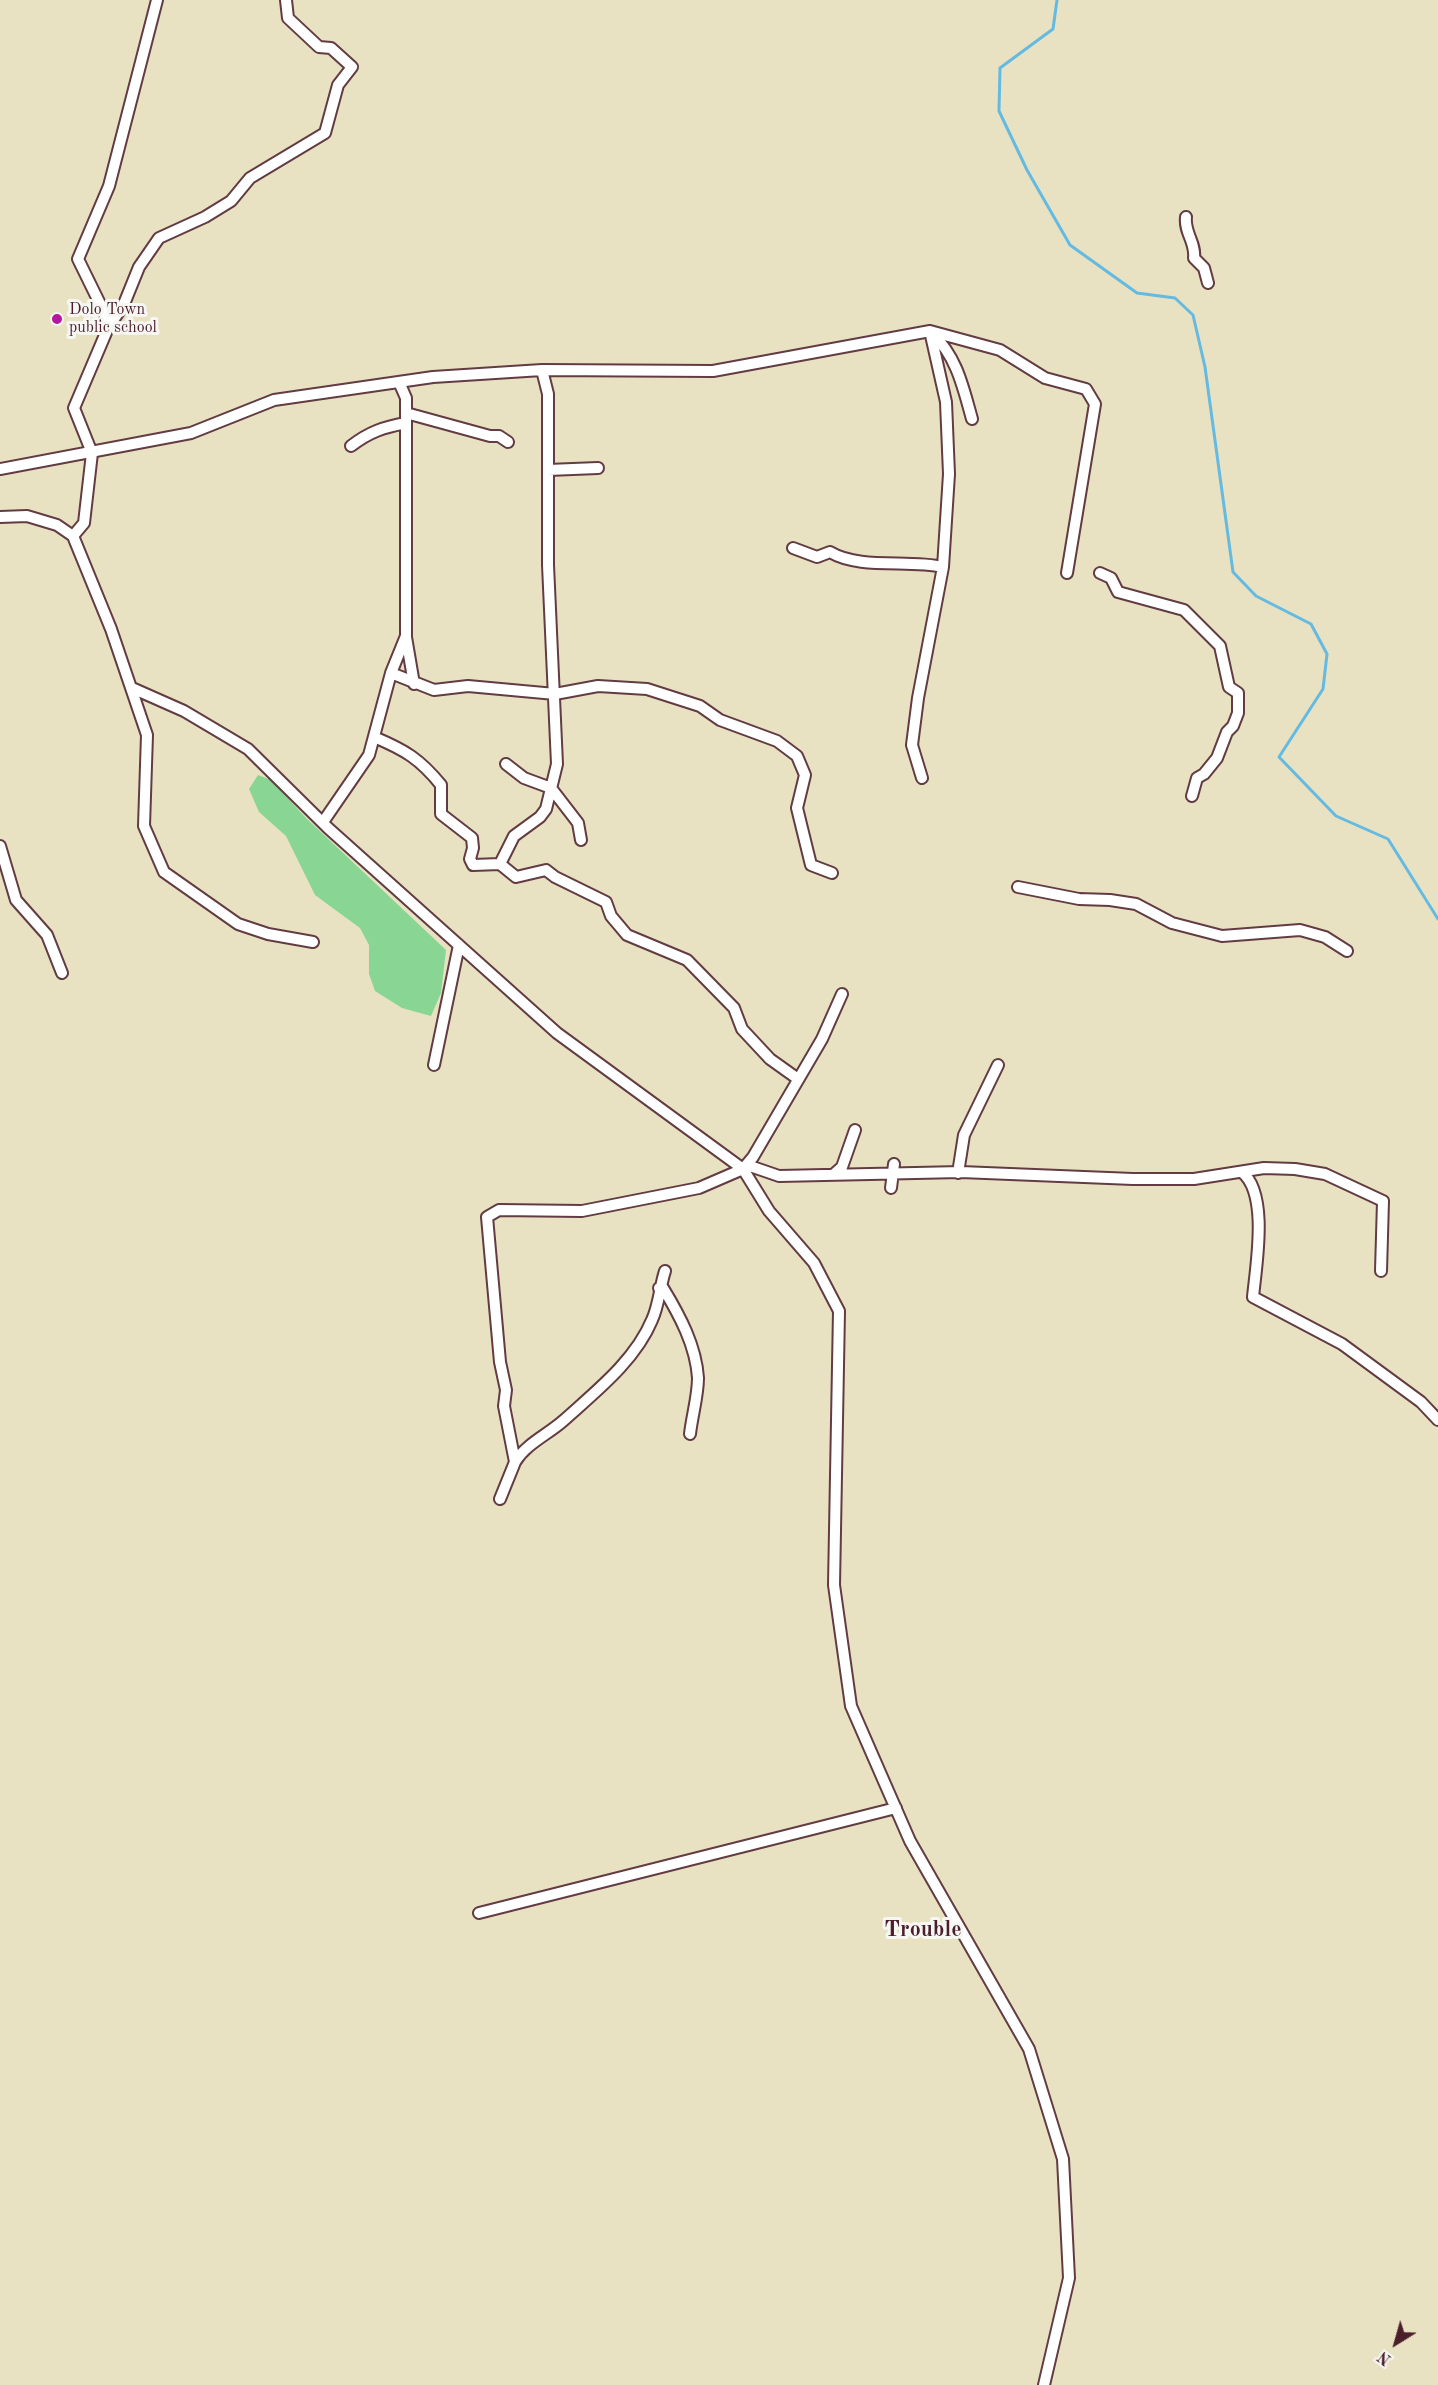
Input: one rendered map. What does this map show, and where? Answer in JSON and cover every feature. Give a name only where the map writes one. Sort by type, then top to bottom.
[{"type":"street","points":[[108,328],[104,312],[78,259],[109,186],[157,0]]},
{"type":"street","points":[[73,536],[84,523],[92,453],[74,408],[108,328],[124,304],[139,267],[159,238],[205,217],[231,201],[250,177],[325,133],[338,85],[352,67],[331,48],[319,47],[288,18],[286,0]]},
{"type":"street","points":[[1186,217],[1184,228],[1195,249],[1194,258],[1203,268],[1208,283]]},
{"type":"street","points":[[0,469],[191,433],[274,400],[434,377],[542,370],[713,371],[930,331],[1000,350],[1045,378],[1086,389],[1095,404],[1067,573]]},
{"type":"street","points":[[930,331],[944,344],[955,363],[972,419]]},
{"type":"street","points":[[922,778],[912,745],[918,698],[943,567],[949,474],[946,402],[930,331]]},
{"type":"street","points":[[500,864],[514,836],[540,817],[546,809],[557,764],[548,566],[548,394],[542,370]]},
{"type":"street","points":[[399,382],[406,398],[406,636],[414,684]]},
{"type":"street","points":[[351,446],[365,435],[406,418],[499,436],[508,442]]},
{"type":"street","points":[[548,470],[598,468]]},
{"type":"street","points":[[0,518],[27,516],[57,525],[73,536],[132,688],[147,735],[144,826],[164,872],[238,924],[268,934],[313,942]]},
{"type":"street","points":[[793,548],[817,557],[830,552],[842,559],[893,564],[924,563],[943,567]]},
{"type":"street","points":[[1100,573],[1111,578],[1119,592],[1184,610],[1207,630],[1220,646],[1229,687],[1238,693],[1238,713],[1217,758],[1204,774],[1197,778],[1192,796]]},
{"type":"street","points":[[322,822],[369,755],[391,673],[406,636]]},
{"type":"street","points":[[391,673],[434,690],[468,686],[555,694],[598,686],[647,689],[700,706],[720,720],[777,741],[797,756],[806,775],[797,808],[811,865],[832,873]]},
{"type":"street","points":[[132,688],[184,711],[248,749],[322,822],[557,1033],[745,1167],[778,1176],[894,1169],[1143,1179],[1194,1179],[1242,1172],[1295,1169],[1325,1174],[1383,1201],[1381,1271]]},
{"type":"street","points":[[374,737],[405,750],[425,765],[441,785],[441,814],[471,838],[473,848],[470,859],[473,865],[500,864],[516,877],[546,870],[555,877],[606,902],[611,916],[627,934],[687,960],[734,1008],[742,1029],[770,1059],[798,1079]]},
{"type":"street","points":[[506,764],[524,778],[551,788],[578,823],[581,840]]},
{"type":"street","points":[[0,846],[16,900],[46,935],[62,973]]},
{"type":"street","points":[[1018,887],[1080,899],[1136,904],[1172,923],[1222,936],[1300,930],[1325,937],[1347,951]]},
{"type":"street","points":[[434,1065],[459,945]]},
{"type":"street","points":[[514,1462],[504,1406],[507,1390],[500,1362],[487,1217],[499,1210],[582,1210],[652,1198],[699,1188],[745,1167],[822,1039],[842,994]]},
{"type":"street","points":[[958,1173],[964,1135],[998,1065]]},
{"type":"street","points":[[834,1174],[842,1167],[855,1130]]},
{"type":"street","points":[[745,1167],[769,1211],[814,1263],[838,1311],[834,1585],[851,1706],[910,1841],[1029,2049],[1063,2159],[1069,2278],[1044,2385]]},
{"type":"street","points":[[891,1188],[894,1169]]},
{"type":"street","points":[[1242,1172],[1251,1179],[1258,1209],[1253,1297],[1342,1344],[1421,1402],[1438,1420]]},
{"type":"street","points":[[500,1498],[514,1462],[523,1450],[548,1435],[610,1378],[653,1320],[665,1270]]},
{"type":"street","points":[[659,1288],[663,1288],[676,1310],[694,1354],[698,1379],[690,1434]]},
{"type":"street","points":[[479,1913],[896,1808]]},
{"type":"green space","points":[[258,775],[271,780],[306,818],[446,950],[441,993],[431,1016],[402,1008],[375,991],[369,974],[369,945],[360,928],[315,895],[286,836],[259,812],[249,789]]},
{"type":"waterway","points":[[1057,0],[1053,29],[1000,68],[999,111],[1027,170],[1070,245],[1137,293],[1175,298],[1193,315],[1205,367],[1233,572],[1256,596],[1311,624],[1327,654],[1323,689],[1279,757],[1336,816],[1388,839],[1438,919]]},
{"type":"place","name":"Dolo Town public school","points":[[57,319]]},
{"type":"district","name":"Trouble","points":[[923,1930]]}]
